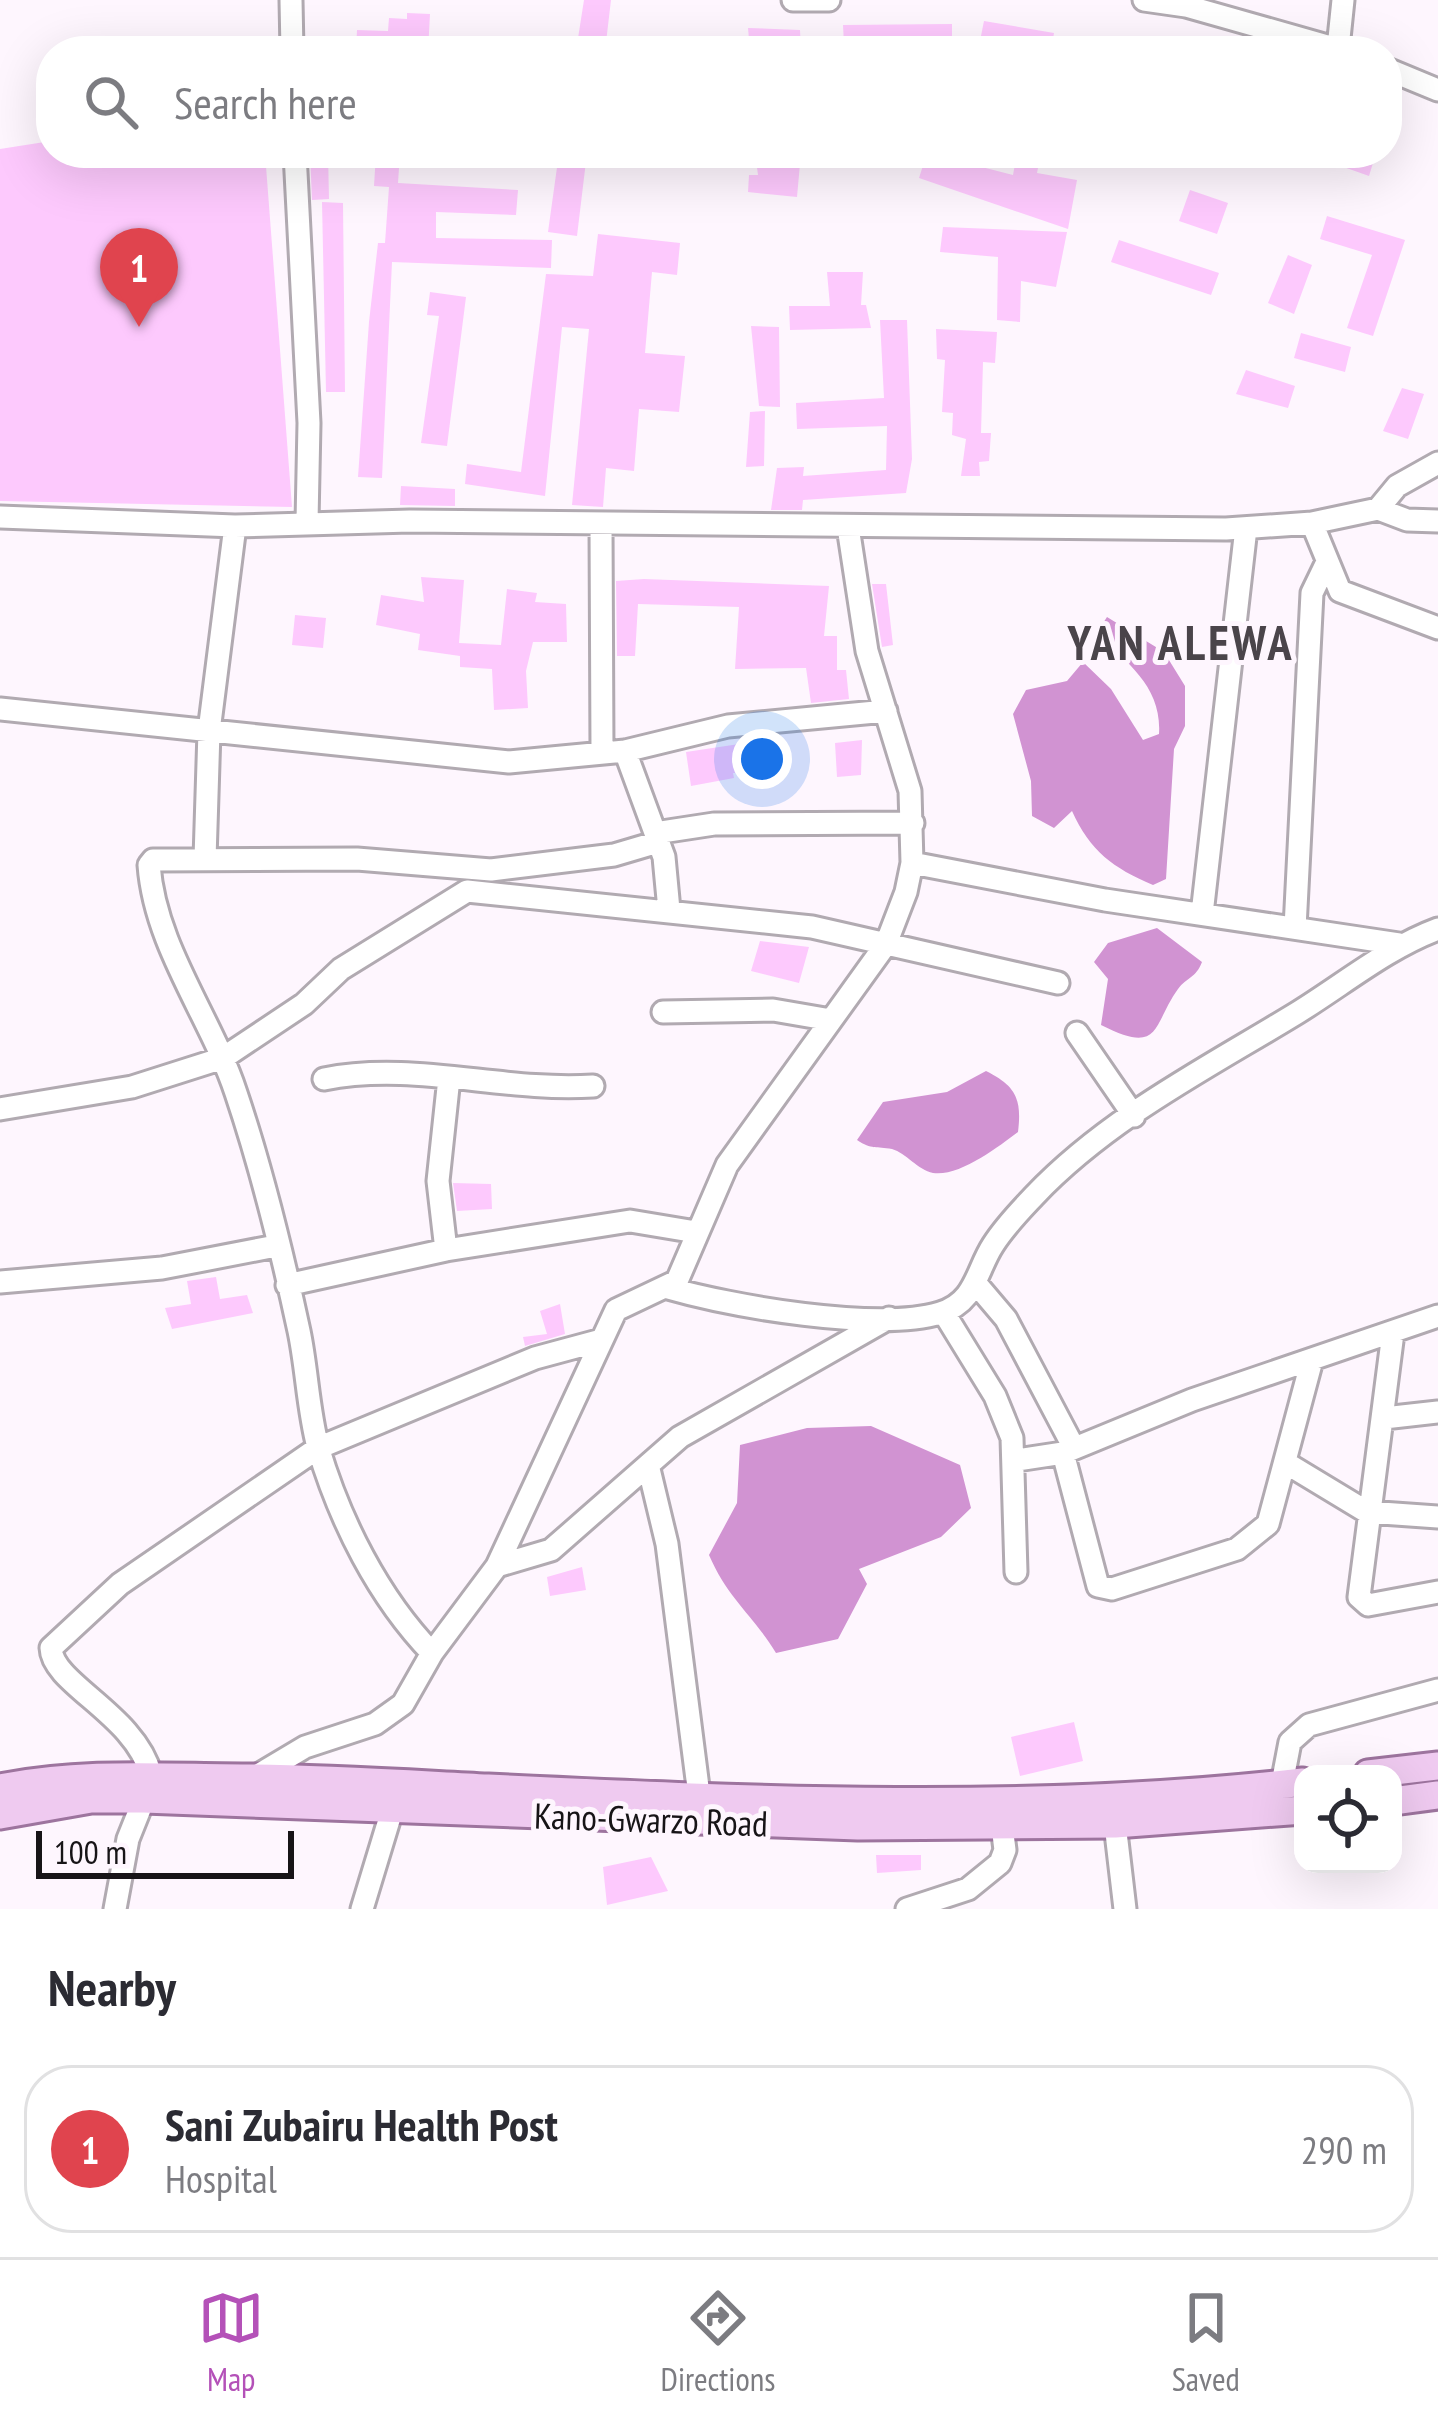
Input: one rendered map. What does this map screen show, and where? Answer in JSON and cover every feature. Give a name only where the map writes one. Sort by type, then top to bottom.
[{"type":"main road","points":[[1402,1770],[1438,1766]]},
{"type":"main road","name":"Kano-Gwarzo Road","points":[[0,1788],[79,1776],[148,1787],[921,1801],[1293,1783]]},
{"type":"main road","name":"Kano-Gwarzo Road","points":[[0,1815],[148,1787],[253,1778],[393,1807],[835,1826],[1115,1825],[1294,1811]]},
{"type":"main road","points":[[1402,1800],[1438,1796]]},
{"type":"street","points":[[291,0],[292,36]]},
{"type":"street","points":[[793,0],[829,0]]},
{"type":"street","points":[[1144,0],[1186,6],[1294,36]]},
{"type":"street","points":[[1342,36],[1343,0]]},
{"type":"street","points":[[1402,75],[1438,90]]},
{"type":"street","points":[[296,168],[309,423],[307,522]]},
{"type":"street","points":[[1378,509],[1397,486],[1438,463]]},
{"type":"street","points":[[0,517],[235,526],[307,522],[1246,528],[1312,523],[1378,509],[1407,520],[1438,520]]},
{"type":"street","points":[[1312,523],[1318,529],[1331,580],[1345,595],[1434,632]]},
{"type":"street","points":[[205,859],[209,731],[235,526]]},
{"type":"street","points":[[602,526],[614,752],[657,837],[669,910]]},
{"type":"street","points":[[253,1778],[305,1747],[391,1715],[412,1691],[432,1653],[497,1566],[616,1310],[668,1288],[684,1270],[696,1232],[728,1166],[886,944],[912,863],[913,823],[906,770],[867,651],[848,526]]},
{"type":"street","points":[[1202,914],[1246,528]]},
{"type":"street","points":[[1295,928],[1312,593],[1327,562]]},
{"type":"street","points":[[0,709],[509,762],[614,752],[689,732],[886,711]]},
{"type":"street","points":[[0,1109],[132,1087],[223,1058],[304,1004],[340,969],[467,880],[571,862],[714,824],[913,823]]},
{"type":"street","points":[[432,1653],[410,1631],[364,1557],[319,1448],[287,1285],[223,1058],[174,953],[149,869],[153,860],[434,862],[467,880],[669,910],[690,918],[812,927],[1058,982]]},
{"type":"street","points":[[912,863],[1399,944]]},
{"type":"street","points":[[668,1288],[745,1306],[889,1318],[944,1312],[978,1286],[983,1262],[1009,1222],[1082,1151],[1375,964],[1399,944],[1438,929]]},
{"type":"street","points":[[663,1012],[773,1010],[831,1020]]},
{"type":"street","points":[[1077,1033],[1134,1116]]},
{"type":"street","points":[[324,1078],[362,1072],[529,1087],[593,1086]]},
{"type":"street","points":[[446,1250],[438,1181],[449,1078]]},
{"type":"street","points":[[287,1285],[446,1250],[630,1221],[696,1232]]},
{"type":"street","points":[[0,1282],[162,1268],[276,1246]]},
{"type":"street","points":[[978,1286],[1014,1331],[1068,1449],[1094,1583],[1107,1589],[1247,1543],[1268,1524],[1312,1360]]},
{"type":"street","points":[[944,1312],[1006,1419],[1017,1460],[1016,1572]]},
{"type":"street","points":[[1017,1460],[1068,1449],[1437,1317]]},
{"type":"street","points":[[497,1566],[551,1550],[700,1424],[889,1318]]},
{"type":"street","points":[[1393,1333],[1367,1512],[1361,1601],[1372,1605],[1438,1592]]},
{"type":"street","points":[[115,1909],[128,1839],[148,1787],[133,1733],[56,1666],[54,1642],[120,1584],[319,1448],[535,1358],[598,1341]]},
{"type":"street","points":[[1384,1418],[1438,1412]]},
{"type":"street","points":[[1286,1462],[1367,1512],[1438,1517]]},
{"type":"street","points":[[649,1465],[667,1544],[699,1795]]},
{"type":"street","points":[[1293,1783],[1290,1742],[1309,1725],[1438,1690]]},
{"type":"street","points":[[362,1909],[393,1807]]},
{"type":"street","points":[[1115,1825],[1124,1909]]},
{"type":"street","points":[[907,1909],[984,1879],[1005,1850],[1002,1826]]},
{"type":"shaded area","points":[[1107,617],[1164,652],[1185,686],[1185,726],[1174,749],[1166,879],[1153,885],[1104,857],[1072,811],[1054,828],[1032,816],[1031,781],[1013,714],[1026,690],[1067,681],[1083,662],[1111,689],[1143,740],[1159,734],[1149,690],[1096,634]]},
{"type":"shaded area","points":[[1157,928],[1202,962],[1178,989],[1153,1032],[1135,1038],[1101,1025],[1108,979],[1094,962],[1108,943]]},
{"type":"shaded area","points":[[986,1071],[1015,1095],[1018,1132],[978,1160],[933,1173],[897,1151],[857,1140],[883,1102],[947,1092]]},
{"type":"shaded area","points":[[871,1426],[960,1465],[971,1508],[941,1537],[859,1569],[867,1584],[838,1639],[776,1653],[724,1584],[709,1555],[737,1503],[740,1445],[807,1428]]},
{"type":"building","points":[[584,0],[611,0],[607,36],[578,36]]},
{"type":"building","points":[[407,13],[430,14],[429,36],[357,36],[357,30],[388,31],[389,18],[407,19]]},
{"type":"building","points":[[984,21],[1054,33],[1054,36],[981,36]]},
{"type":"building","points":[[952,24],[952,36],[844,36],[843,25]]},
{"type":"building","points":[[748,28],[800,30],[800,36],[749,36]]},
{"type":"building","points":[[36,143],[36,168],[266,168],[292,507],[0,501],[0,149]]},
{"type":"building","points":[[311,168],[328,168],[329,199],[312,200]]},
{"type":"building","points":[[375,168],[399,168],[398,183],[518,190],[516,215],[436,212],[436,238],[552,240],[551,268],[392,262],[382,478],[358,477],[369,322],[378,243],[385,243],[389,187],[374,186]]},
{"type":"building","points":[[557,168],[585,168],[577,236],[548,232]]},
{"type":"building","points":[[757,168],[800,168],[797,197],[748,192],[749,175],[758,175]]},
{"type":"building","points":[[922,168],[986,168],[1013,175],[1014,168],[1038,168],[1037,173],[1077,180],[1068,229],[919,178]]},
{"type":"building","points":[[1346,168],[1371,168],[1369,176]]},
{"type":"building","points":[[1190,190],[1228,203],[1217,234],[1179,221]]},
{"type":"building","points":[[322,202],[343,203],[345,392],[326,392]]},
{"type":"building","points":[[1327,216],[1405,240],[1373,336],[1347,328],[1372,255],[1320,239]]},
{"type":"building","points":[[943,227],[1067,232],[1056,287],[1021,281],[1020,322],[997,320],[998,257],[940,252]]},
{"type":"building","points":[[598,234],[680,243],[677,275],[652,272],[645,353],[685,356],[679,412],[639,409],[634,471],[606,468],[603,507],[572,505],[589,329],[562,327],[545,496],[465,484],[467,464],[521,472],[546,274],[593,276]]},
{"type":"building","points":[[1119,240],[1219,273],[1211,295],[1111,262]]},
{"type":"building","points":[[1288,255],[1312,265],[1294,314],[1268,303]]},
{"type":"building","points":[[827,272],[863,272],[861,305],[866,305],[871,328],[790,330],[789,306],[830,306]]},
{"type":"building","points":[[430,292],[466,297],[447,446],[421,443],[439,316],[427,315]]},
{"type":"building","points":[[880,320],[907,320],[912,459],[906,493],[803,500],[802,510],[771,510],[777,468],[804,467],[803,476],[886,470],[887,426],[797,429],[796,403],[884,398]]},
{"type":"building","points":[[751,326],[779,327],[780,407],[759,406]]},
{"type":"building","points":[[936,329],[997,332],[995,363],[983,362],[981,433],[991,433],[989,461],[979,462],[980,476],[961,476],[966,439],[952,435],[953,413],[942,412],[945,360],[937,359]]},
{"type":"building","points":[[1301,333],[1351,347],[1345,372],[1294,358]]},
{"type":"building","points":[[1246,370],[1295,386],[1288,408],[1236,394]]},
{"type":"building","points":[[1402,388],[1424,394],[1408,439],[1383,431]]},
{"type":"building","points":[[765,411],[764,466],[746,467],[750,412]]},
{"type":"building","points":[[401,486],[455,489],[455,506],[400,505]]},
{"type":"building","points":[[421,577],[464,580],[459,643],[501,645],[507,589],[537,593],[535,602],[566,604],[567,642],[533,642],[526,671],[528,708],[494,710],[492,669],[460,667],[460,656],[418,650],[420,634],[376,625],[381,595],[424,602]]},
{"type":"building","points":[[616,581],[829,586],[824,636],[837,636],[837,670],[846,670],[849,699],[811,703],[806,668],[735,669],[739,607],[638,604],[635,656],[617,656]]},
{"type":"building","points":[[872,584],[886,584],[893,645],[882,647]]},
{"type":"building","points":[[295,615],[326,618],[323,648],[292,645]]},
{"type":"building","points":[[779,738],[780,772],[733,773],[734,778],[691,786],[686,752]]},
{"type":"building","points":[[862,740],[861,775],[837,777],[835,743]]},
{"type":"building","points":[[760,941],[809,947],[799,983],[751,971]]},
{"type":"building","points":[[453,1183],[491,1184],[492,1209],[457,1211]]},
{"type":"building","points":[[216,1277],[220,1299],[247,1295],[253,1313],[172,1329],[165,1308],[191,1304],[187,1281]]},
{"type":"building","points":[[560,1304],[565,1334],[525,1346],[523,1337],[547,1334],[540,1311]]},
{"type":"building","points":[[582,1567],[586,1590],[550,1596],[547,1577]]},
{"type":"building","points":[[1074,1722],[1083,1761],[1020,1776],[1011,1737]]},
{"type":"building","points":[[876,1855],[921,1855],[921,1870],[877,1873]]},
{"type":"building","points":[[651,1857],[668,1891],[607,1905],[603,1867]]},
{"type":"place","name":"Sani Zubairu Health Post","points":[[139,327]]},
{"type":"district","name":"YAN ALEWA","points":[[1181,642]]}]
